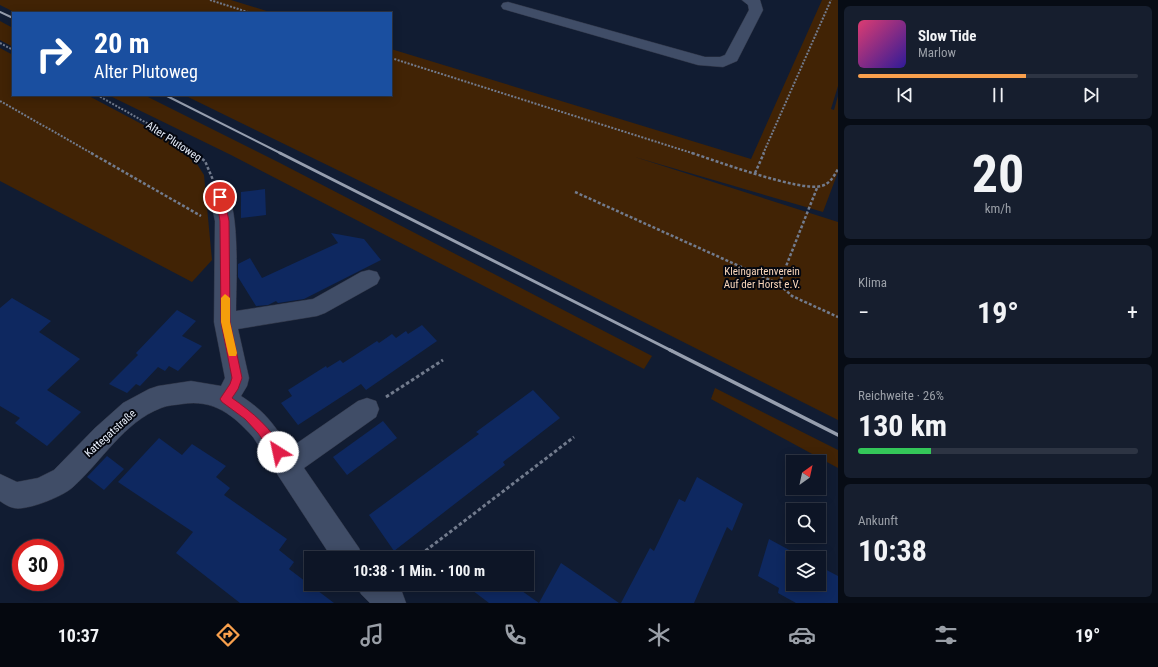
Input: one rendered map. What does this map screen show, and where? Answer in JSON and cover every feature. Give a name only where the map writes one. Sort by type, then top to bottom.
[{"type":"street","points":[[508,6],[704,62],[723,62],[731,58],[756,10],[755,3],[749,0]]},
{"type":"street","points":[[220,197],[224,221],[225,322],[237,378],[235,386],[225,399]]},
{"type":"street","points":[[225,322],[317,307],[369,278]]},
{"type":"street","name":"Kattegatstraße","points":[[8,491],[41,490],[62,479],[104,436],[132,411],[158,397],[191,392],[217,395],[225,399],[253,420],[262,429],[344,551]]},
{"type":"street","points":[[286,465],[367,409]]},
{"type":"street","points":[[378,591],[390,603]]},
{"type":"path","points":[[210,0],[248,12]]},
{"type":"path","points":[[755,173],[831,0]]},
{"type":"path","points":[[0,43],[12,49]]},
{"type":"path","points":[[392,58],[798,186],[817,188],[831,182],[838,169]]},
{"type":"path","name":"Alter Plutoweg","points":[[99,96],[168,135],[205,161],[220,197]]},
{"type":"path","points":[[0,101],[207,220],[224,221]]},
{"type":"path","points":[[779,284],[817,188]]},
{"type":"path","points":[[575,192],[779,284],[792,296],[838,317]]},
{"type":"path","points":[[367,409],[443,360]]},
{"type":"path","points":[[425,551],[574,437]]},
{"type":"green space","points":[[0,0],[231,0],[270,12],[14,12],[0,5]]},
{"type":"green space","name":"Kleingartenverein Auf der Horst e.V.","points":[[822,0],[838,0],[838,86],[831,109],[834,110],[838,96],[838,172],[823,212],[635,157],[838,222],[838,420],[501,250],[186,96],[392,96],[392,49],[751,159]]},
{"type":"green space","points":[[0,21],[12,27],[12,46],[0,40]]},
{"type":"green space","points":[[0,48],[12,54],[12,96],[89,96],[168,138],[195,161],[204,175],[212,260],[192,282],[0,181]]},
{"type":"green space","points":[[110,96],[146,96],[280,163],[652,356],[644,369],[231,155]]},
{"type":"green space","points":[[715,388],[838,450],[838,468],[826,461],[826,455],[814,455],[711,399]]},
{"type":"building","points":[[265,189],[266,215],[241,218],[241,192]]},
{"type":"building","points":[[331,233],[364,239],[381,260],[304,299],[278,303],[276,301],[268,305],[256,306],[238,277],[238,264],[250,258],[262,278],[338,243]]},
{"type":"building","points":[[12,298],[51,321],[39,332],[80,359],[47,390],[81,412],[47,446],[15,423],[20,418],[0,406],[0,308]]},
{"type":"building","points":[[177,310],[196,321],[182,336],[202,346],[178,371],[169,366],[165,371],[158,367],[140,386],[136,384],[127,393],[109,384],[138,355],[136,353]]},
{"type":"building","points":[[422,325],[437,341],[366,390],[361,384],[298,425],[281,403],[292,396],[288,390],[326,366],[327,368],[340,360],[343,363],[377,341],[379,343],[392,334],[396,338],[406,331],[408,334]]},
{"type":"building","points":[[533,390],[560,418],[503,462],[505,465],[394,551],[369,515],[479,434],[476,432]]},
{"type":"building","points":[[383,421],[397,438],[347,475],[333,457]]},
{"type":"building","points":[[159,438],[182,455],[192,444],[226,466],[216,477],[230,488],[224,495],[287,539],[279,550],[294,562],[289,569],[304,580],[304,591],[318,591],[334,603],[240,603],[176,553],[193,532],[118,482]]},
{"type":"building","points":[[107,456],[124,469],[104,490],[87,477]]},
{"type":"building","points":[[697,477],[743,504],[732,531],[727,527],[694,603],[621,603],[650,548],[654,551],[679,499],[685,502]]},
{"type":"building","points":[[769,539],[791,551],[786,551],[786,591],[826,591],[826,570],[838,576],[838,603],[796,603],[778,593],[779,588],[758,576]]},
{"type":"building","points":[[561,563],[586,580],[619,603],[539,603]]},
{"type":"building","points":[[473,591],[522,591],[539,603],[489,603]]},
{"type":"railway","points":[[0,12],[12,18]]},
{"type":"railway","points":[[167,96],[282,154]]},
{"type":"railway","points":[[280,153],[672,351]]},
{"type":"railway","points":[[670,350],[838,435]]},
{"type":"slow traffic","points":[[225,298],[225,322],[232,353]]},
{"type":"route","points":[[220,197],[224,221],[225,322],[228,330],[237,378],[235,386],[225,399],[249,415],[262,429],[278,452]]}]
